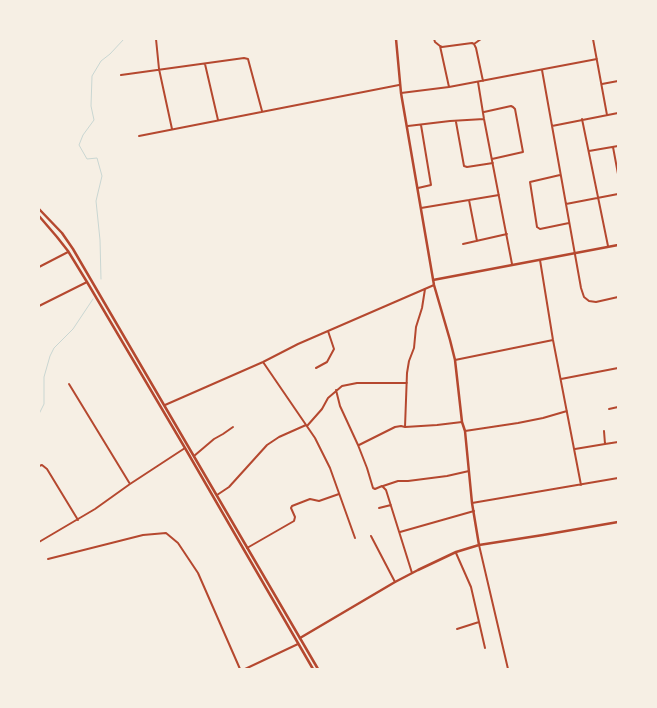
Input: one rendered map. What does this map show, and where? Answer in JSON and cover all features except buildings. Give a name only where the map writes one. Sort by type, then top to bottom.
[{"type":"main road","points":[[396,39],[401,93],[433,280],[455,360],[462,422],[465,431],[472,503],[479,545]]},
{"type":"main road","points":[[39,209],[62,233],[73,250],[318,669]]},
{"type":"main road","points":[[39,216],[68,252],[87,282],[313,669]]},
{"type":"main road","points":[[433,280],[618,244]]},
{"type":"main road","points":[[110,321],[114,318]]},
{"type":"main road","points":[[215,500],[218,497]]},
{"type":"main road","points":[[300,638],[395,582],[456,552],[479,545],[618,522]]},
{"type":"main road","points":[[260,579],[264,576]]},
{"type":"street","points":[[156,39],[159,70],[172,129]]},
{"type":"street","points":[[434,39],[442,47],[474,44],[481,39]]},
{"type":"street","points":[[593,39],[607,115]]},
{"type":"street","points":[[474,44],[483,81]]},
{"type":"street","points":[[440,46],[449,88]]},
{"type":"street","points":[[121,75],[248,59],[262,112]]},
{"type":"street","points":[[401,93],[449,88],[597,59]]},
{"type":"street","points":[[205,64],[218,120]]},
{"type":"street","points":[[542,70],[584,297],[588,301],[596,302],[618,297]]},
{"type":"street","points":[[602,84],[618,81]]},
{"type":"street","points":[[478,82],[512,265]]},
{"type":"street","points":[[139,136],[400,85]]},
{"type":"street","points":[[483,112],[512,106],[515,109],[523,152],[492,159]]},
{"type":"street","points":[[552,126],[618,113]]},
{"type":"street","points":[[408,126],[484,119]]},
{"type":"street","points":[[582,119],[608,246]]},
{"type":"street","points":[[456,122],[465,167],[493,163]]},
{"type":"street","points":[[418,188],[432,185],[421,125]]},
{"type":"street","points":[[588,151],[618,146]]},
{"type":"street","points":[[613,147],[618,174]]},
{"type":"street","points":[[560,175],[530,182],[529,184],[537,227],[540,229],[570,223]]},
{"type":"street","points":[[566,204],[618,194]]},
{"type":"street","points":[[421,208],[499,195]]},
{"type":"street","points":[[469,200],[477,241]]},
{"type":"street","points":[[463,244],[507,234]]},
{"type":"street","points":[[39,266],[68,252]]},
{"type":"street","points":[[540,260],[553,340],[581,485]]},
{"type":"street","points":[[39,306],[87,282]]},
{"type":"street","points":[[165,405],[263,362],[298,344],[434,285]]},
{"type":"street","points":[[405,427],[409,361],[414,348],[416,327],[422,308],[425,288]]},
{"type":"street","points":[[316,368],[327,362],[334,349],[328,331]]},
{"type":"street","points":[[455,360],[553,340]]},
{"type":"street","points":[[263,362],[315,438],[330,468],[355,538]]},
{"type":"street","points":[[561,379],[618,368]]},
{"type":"street","points":[[218,497],[267,445],[279,437],[307,426],[322,409],[328,398],[342,386],[357,383],[407,383]]},
{"type":"street","points":[[69,384],[130,484]]},
{"type":"street","points":[[336,390],[340,406],[368,468],[373,488],[375,489],[398,481],[447,476],[468,471]]},
{"type":"street","points":[[609,409],[618,407]]},
{"type":"street","points":[[465,431],[544,418],[567,411]]},
{"type":"street","points":[[358,445],[395,427],[462,422]]},
{"type":"street","points":[[194,456],[214,438],[233,427]]},
{"type":"street","points":[[604,431],[605,444]]},
{"type":"street","points":[[575,449],[618,442]]},
{"type":"street","points":[[39,542],[78,520],[184,448]]},
{"type":"street","points":[[39,466],[42,465],[47,469],[78,520]]},
{"type":"street","points":[[472,503],[618,478]]},
{"type":"street","points":[[382,486],[386,490],[412,573]]},
{"type":"street","points":[[247,548],[294,521],[295,517],[292,506],[310,499],[319,501],[340,494]]},
{"type":"street","points":[[379,508],[391,505]]},
{"type":"street","points":[[400,532],[474,511]]},
{"type":"street","points":[[48,560],[143,535],[166,533],[178,543],[198,573],[240,669]]},
{"type":"street","points":[[371,536],[395,582]]},
{"type":"street","points":[[479,545],[508,669]]},
{"type":"street","points":[[456,552],[471,587],[485,648]]},
{"type":"street","points":[[457,629],[479,622]]},
{"type":"street","points":[[245,669],[298,644]]},
{"type":"waterway","points":[[101,279],[96,201],[102,176],[97,158],[87,159],[79,145],[83,135],[94,120],[91,106],[92,76],[101,61],[124,39]]},
{"type":"waterway","points":[[39,414],[44,404],[44,377],[50,356],[54,348],[73,329],[93,299]]}]
